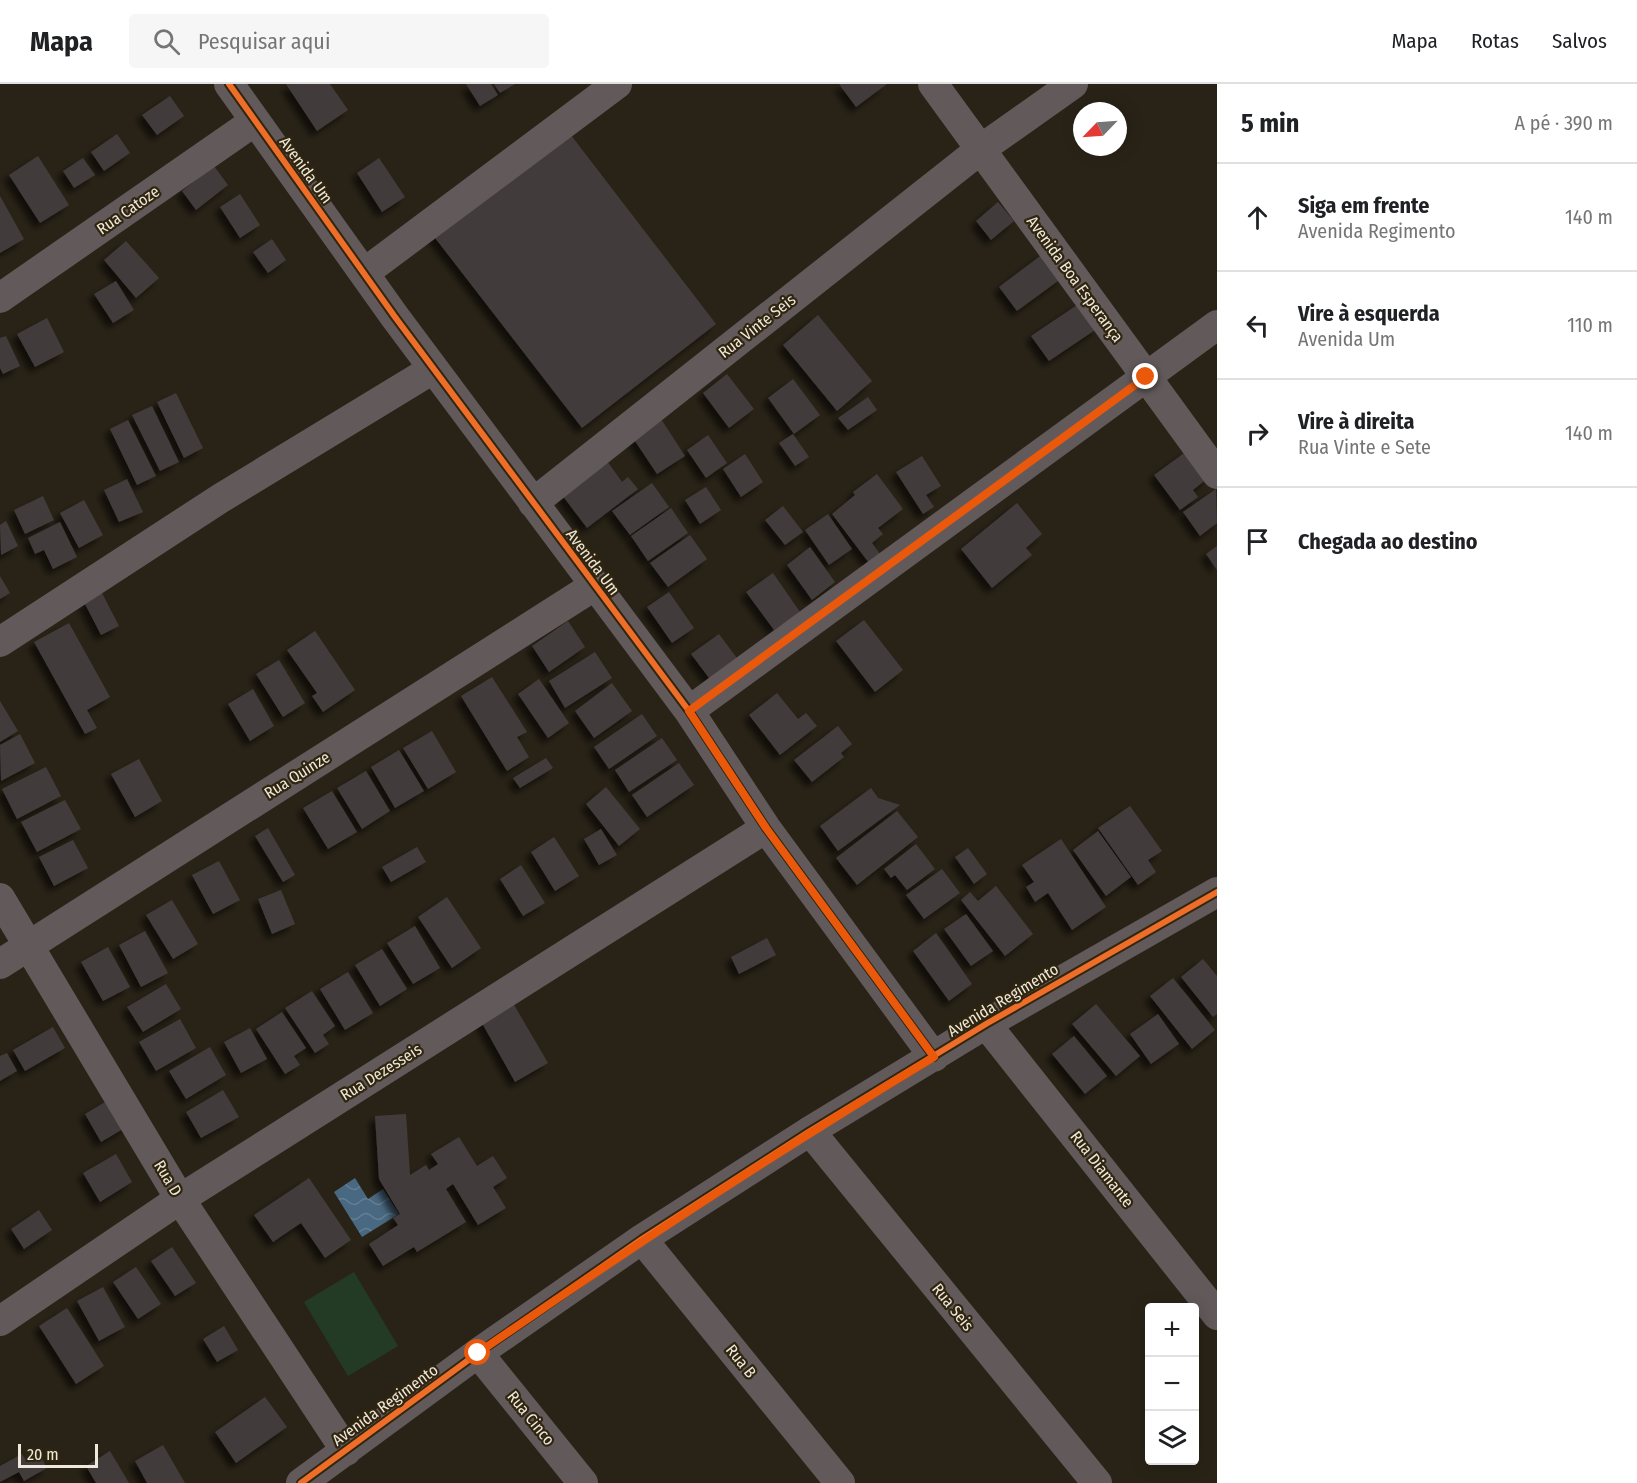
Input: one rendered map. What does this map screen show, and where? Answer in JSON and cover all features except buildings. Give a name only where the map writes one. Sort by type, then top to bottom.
[{"type":"street","name":"Avenida Um","points":[[229,84],[433,369],[689,711],[766,828],[934,1057]]},
{"type":"street","points":[[364,273],[617,84]]},
{"type":"street","name":"Avenida Boa Esperança","points":[[933,84],[1217,474]]},
{"type":"street","name":"Rua Vinte Seis","points":[[533,503],[981,149],[1073,84]]},
{"type":"street","name":"Rua Catoze","points":[[0,298],[255,121]]},
{"type":"street","points":[[689,711],[1217,325]]},
{"type":"street","points":[[0,642],[221,498],[433,369]]},
{"type":"street","name":"Rua Quinze","points":[[0,964],[594,586]]},
{"type":"street","name":"Rua Dezesseis","points":[[0,1321],[180,1199],[766,828]]},
{"type":"street","name":"Avenida Regimento","points":[[313,1480],[346,1451],[478,1353],[642,1239],[810,1131],[986,1024],[1217,891]]},
{"type":"street","name":"Rua D","points":[[0,898],[180,1199],[346,1451]]},
{"type":"street","name":"Rua Diamante","points":[[986,1024],[1217,1315]]},
{"type":"street","name":"Rua Seis","points":[[810,1131],[1097,1483]]},
{"type":"street","name":"Rua B","points":[[642,1239],[840,1483]]},
{"type":"street","name":"Rua Cinco","points":[[478,1353],[583,1483]]},
{"type":"green space","points":[[354,1272],[398,1346],[348,1376],[304,1302]]},
{"type":"water","points":[[355,1178],[368,1199],[383,1189],[399,1214],[362,1237],[334,1192]]},
{"type":"cycle path","points":[[229,84],[395,317],[689,711],[766,828],[934,1057]]},
{"type":"cycle path","points":[[301,1483],[478,1353],[642,1239],[810,1131],[986,1024],[1217,892]]},
{"type":"route","points":[[478,1353],[642,1239],[810,1131],[934,1057],[766,828],[689,711],[1146,377]]}]
